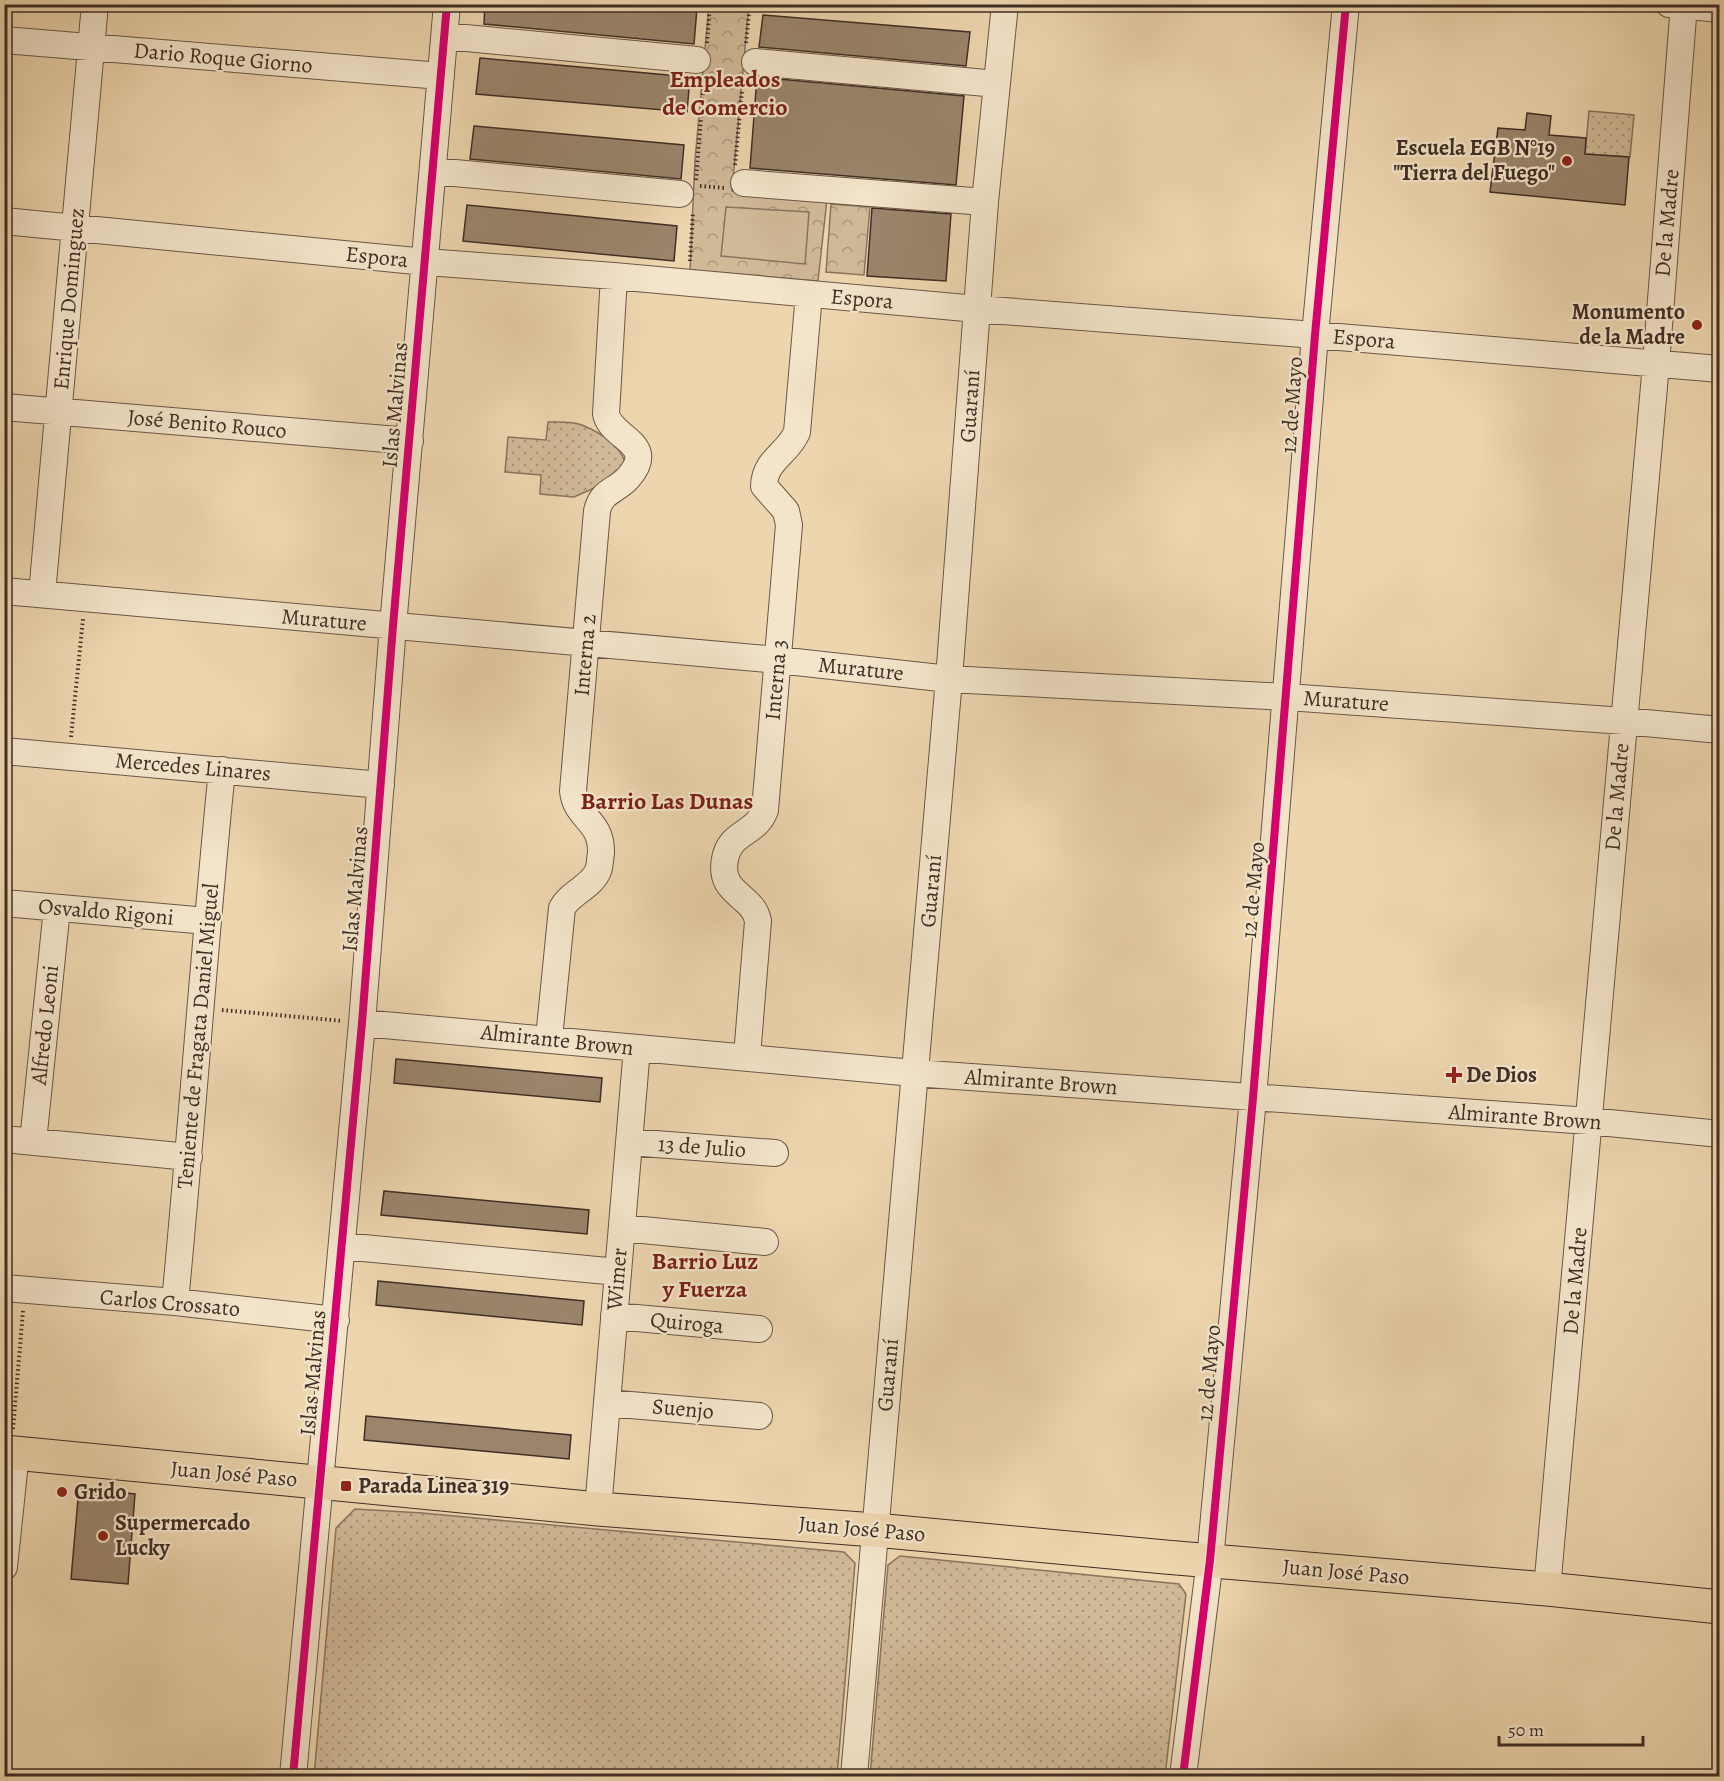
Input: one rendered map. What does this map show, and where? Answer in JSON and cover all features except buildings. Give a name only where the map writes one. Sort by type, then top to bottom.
[{"type":"main road","name":"Juan José Paso","points":[[10,1452],[598,1509],[875,1530],[1547,1589],[1719,1607]]},
{"type":"street","name":"Enrique Dominguez","points":[[42,594],[95,4]]},
{"type":"street","name":"Islas Malvinas","points":[[293,1776],[362,1023],[393,626],[447,4]]},
{"type":"street","name":"Guaraní","points":[[854,1776],[949,679],[985,202],[1005,4]]},
{"type":"street","name":"12 de Mayo","points":[[1184,1776],[1210,1560],[1253,1098],[1316,335],[1346,4]]},
{"type":"street","points":[[1679,5],[1719,9]]},
{"type":"street","name":"De la Madre","points":[[1547,1589],[1656,364],[1679,5]]},
{"type":"street","points":[[445,36],[702,61]]},
{"type":"street","name":"Dario Roque Giorno","points":[[4,40],[441,76]]},
{"type":"street","points":[[748,62],[997,84]]},
{"type":"street","points":[[433,171],[690,196]]},
{"type":"street","points":[[740,174],[985,202]]},
{"type":"street","name":"Espora","points":[[4,221],[426,262],[1719,369]]},
{"type":"street","name":"Interna 2","points":[[549,1038],[562,908],[565,902],[598,872],[601,856],[601,840],[597,830],[578,810],[573,791],[599,502],[603,496],[630,476],[638,457],[634,445],[611,426],[606,414],[614,276]]},
{"type":"street","name":"Interna 3","points":[[747,1056],[759,921],[756,911],[730,887],[725,879],[723,868],[726,854],[733,842],[757,825],[765,810],[788,517],[764,486],[765,474],[772,462],[793,442],[797,432],[809,294]]},
{"type":"street","name":"José Benito Rouco","points":[[4,407],[410,441]]},
{"type":"street","name":"Murature","points":[[4,591],[778,660],[949,679],[1287,697],[1719,730]]},
{"type":"street","name":"Mercedes Linares","points":[[4,751],[381,785]]},
{"type":"street","name":"Teniente de Fragata Daniel Miguel","points":[[174,1302],[189,1157],[207,921],[222,770]]},
{"type":"street","name":"Osvaldo Rigoni","points":[[4,903],[207,921]]},
{"type":"street","name":"Alfredo Leoni","points":[[33,1142],[57,908]]},
{"type":"street","name":"Almirante Brown","points":[[362,1023],[549,1038],[914,1073],[1589,1122],[1719,1134]]},
{"type":"street","name":"Wimer","points":[[598,1509],[637,1048]]},
{"type":"street","points":[[4,1139],[189,1157]]},
{"type":"street","name":"13 de Julio","points":[[629,1142],[775,1153]]},
{"type":"street","points":[[622,1228],[765,1242]]},
{"type":"street","points":[[342,1246],[618,1272]]},
{"type":"street","name":"Carlos Crossato","points":[[15,1289],[174,1302],[336,1320]]},
{"type":"street","name":"Quiroga","points":[[614,1316],[759,1329]]},
{"type":"street","name":"Suenjo","points":[[607,1403],[759,1416]]},
{"type":"street","points":[[4,1567],[10,1452]]},
{"type":"path","points":[[688,283],[690,196],[702,61],[710,4]]},
{"type":"path","points":[[740,174],[750,4]]},
{"type":"path","points":[[69,756],[86,598]]},
{"type":"path","points":[[200,1008],[362,1023]]},
{"type":"path","points":[[10,1452],[15,1289]]},
{"type":"green space","points":[[709,5],[749,5],[732,191],[827,199],[818,281],[690,270],[695,160]]},
{"type":"green space","points":[[1589,111],[1634,115],[1630,157],[1585,154]]},
{"type":"green space","points":[[831,204],[870,207],[864,275],[826,272]]},
{"type":"green space","points":[[726,207],[809,212],[805,264],[721,256]]},
{"type":"green space","points":[[548,422],[574,423],[595,431],[613,444],[625,462],[608,482],[574,497],[540,494],[541,475],[505,472],[508,437],[546,440]]},
{"type":"green space","points":[[355,1509],[422,1513],[844,1552],[855,1563],[837,1776],[314,1776],[336,1528]]},
{"type":"green space","points":[[900,1556],[1179,1584],[1186,1594],[1165,1776],[870,1776],[888,1565]]},
{"type":"cycle path","points":[[293,1776],[362,1023],[393,626],[447,4]]},
{"type":"cycle path","points":[[1183,1776],[1210,1560],[1253,1098],[1315,335],[1346,4]]},
{"type":"place","name":"Escuela EGB N°19 \"Tierra del Fuego\"","points":[[1567,161]]},
{"type":"place","name":"Monumento de la Madre","points":[[1697,325]]},
{"type":"place","name":"De Dios","points":[[1454,1075]]},
{"type":"place","name":"Parada Linea 319","points":[[346,1486]]},
{"type":"place","name":"Grido","points":[[62,1492]]},
{"type":"place","name":"Supermercado Lucky","points":[[103,1536]]},
{"type":"district","name":"Empleados de Comercio","points":[[725,93]]},
{"type":"district","name":"Barrio Las Dunas","points":[[667,801]]},
{"type":"district","name":"Barrio Luz y Fuerza","points":[[705,1275]]}]
